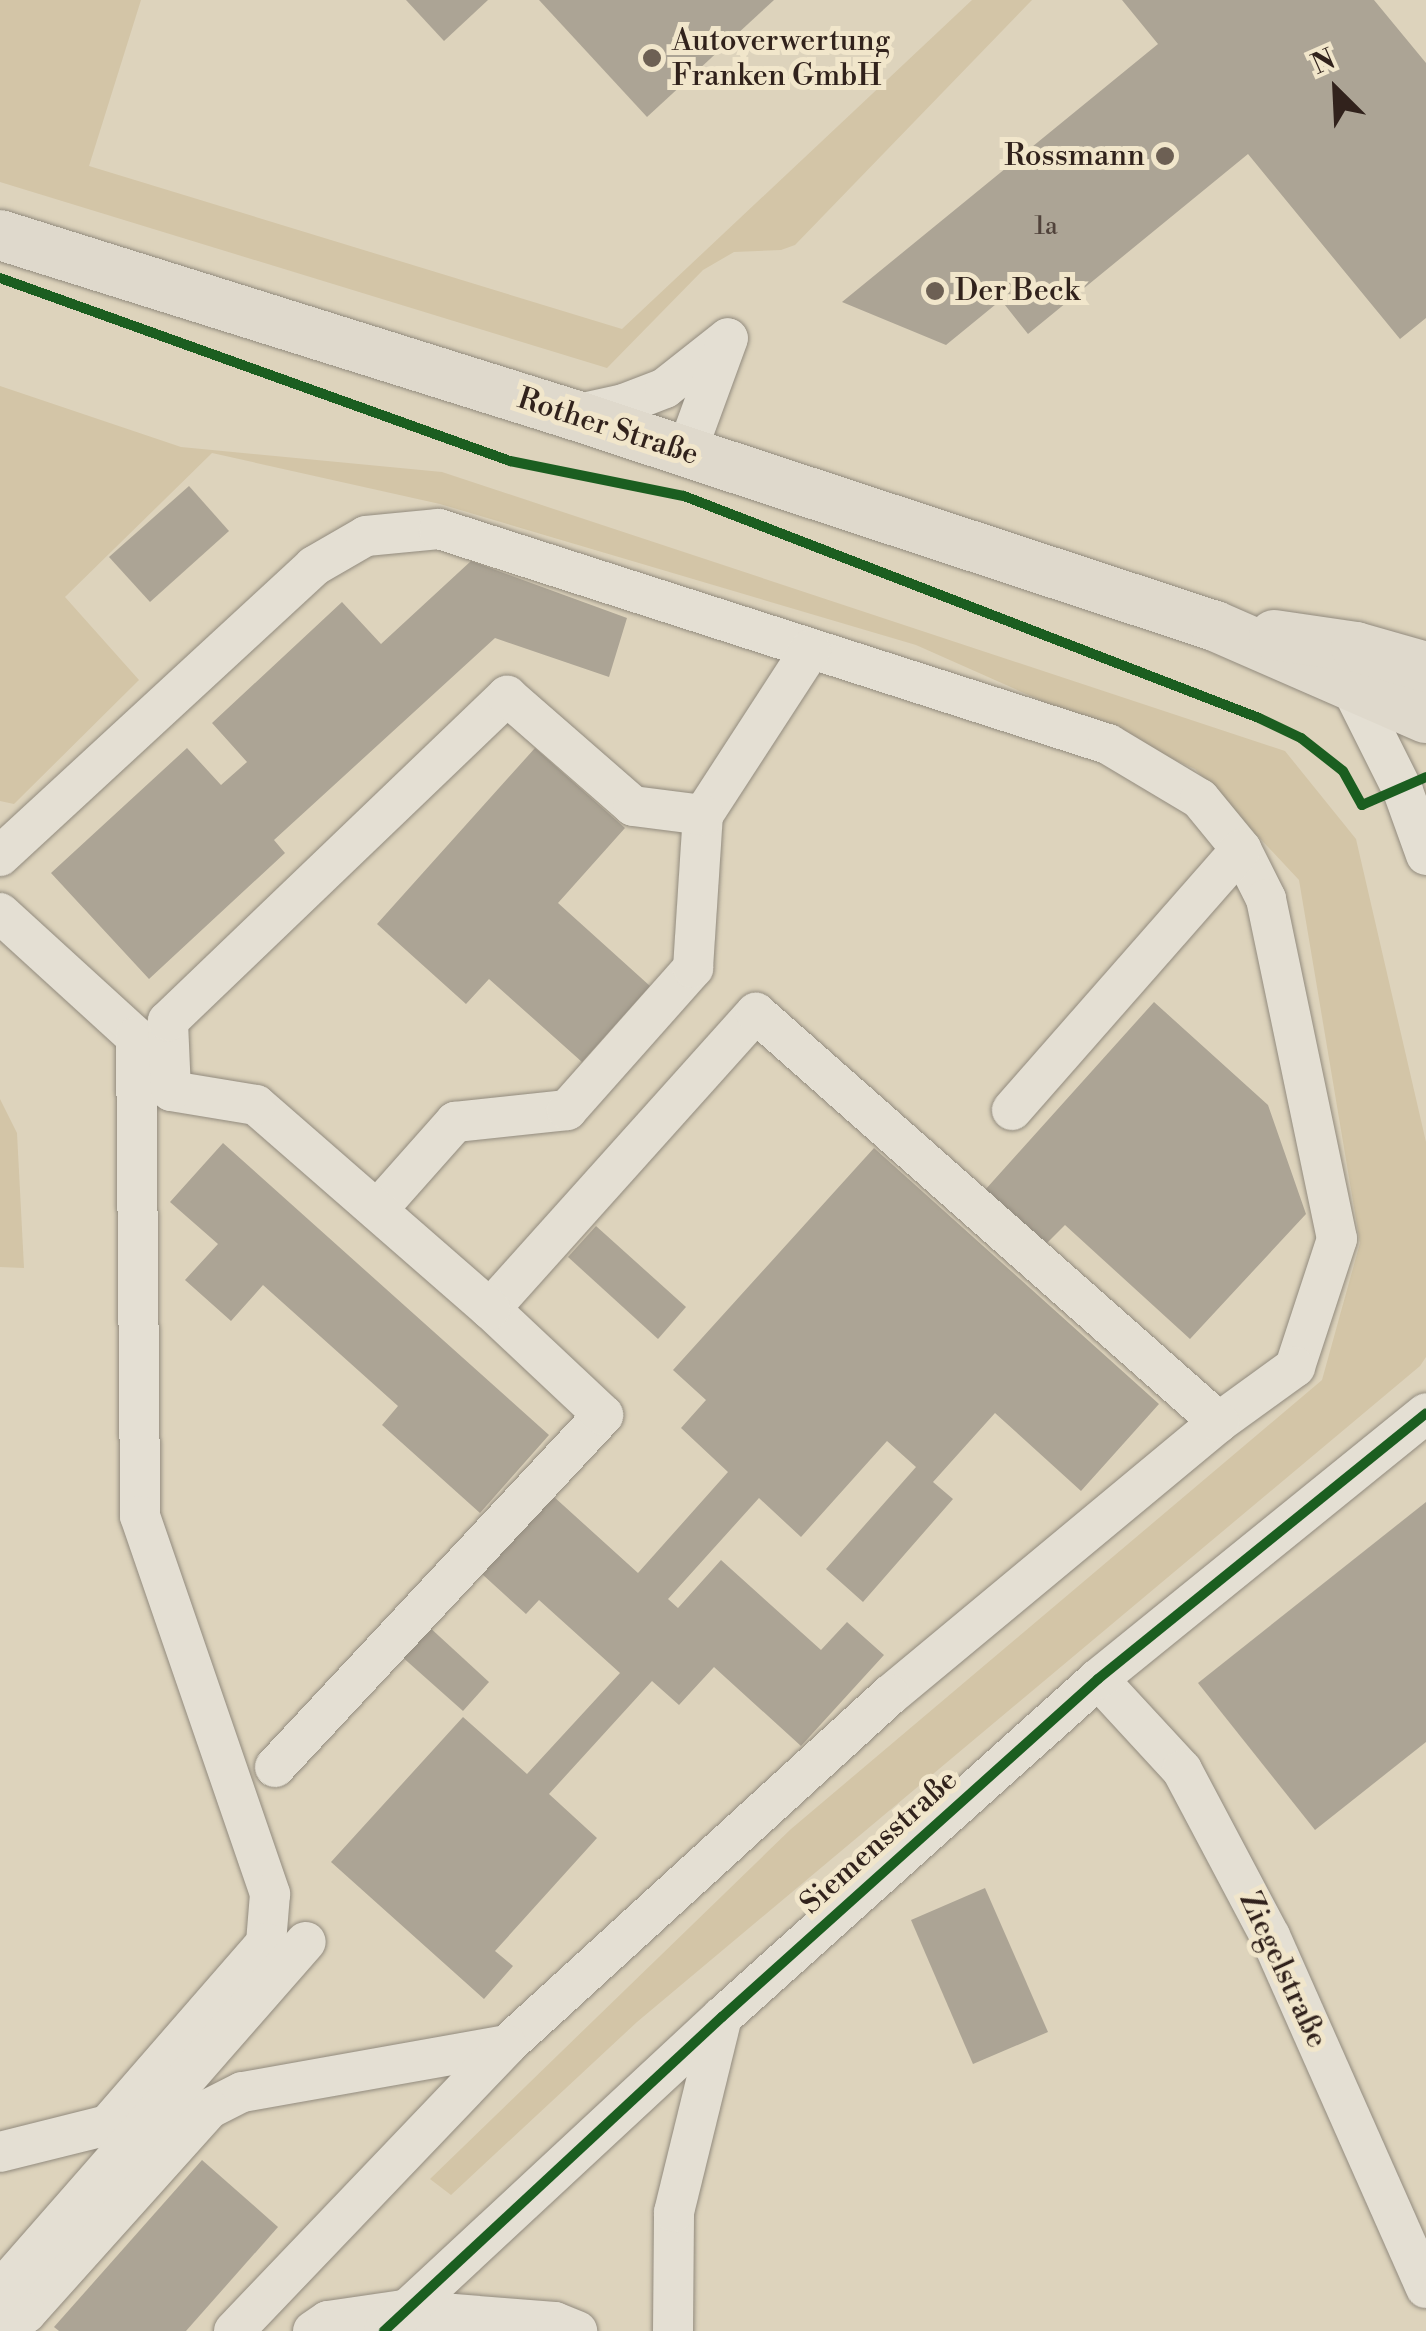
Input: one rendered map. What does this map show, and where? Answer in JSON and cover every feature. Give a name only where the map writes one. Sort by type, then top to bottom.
[{"type":"main road","name":"Rother Straße","points":[[0,235],[574,415],[1215,626],[1426,718]]},
{"type":"main road","name":"Rother Straße","points":[[1215,626],[1356,647],[1426,667]]},
{"type":"street","points":[[574,415],[624,404],[666,388],[728,338],[686,453]]},
{"type":"street","points":[[0,856],[314,566],[366,536],[439,529],[1108,744],[1200,799],[1241,849],[1266,899],[1336,1239],[1294,1367],[1218,1422],[890,1695],[507,2045],[234,2331]]},
{"type":"street","points":[[377,1210],[455,1122],[567,1110],[693,968],[703,815],[810,650]]},
{"type":"street","points":[[1352,689],[1403,791],[1426,855]]},
{"type":"street","points":[[275,1767],[602,1415],[490,1309],[256,1105],[171,1090],[168,1021],[506,696],[633,806],[703,815]]},
{"type":"street","points":[[1012,1110],[1241,849]]},
{"type":"street","points":[[0,912],[136,1037],[140,1516],[270,1894],[266,1943],[108,2124],[0,2152]]},
{"type":"street","points":[[490,1309],[756,1012],[1218,1422]]},
{"type":"street","name":"Siemensstraße","points":[[393,2321],[722,2017],[1098,1679],[1426,1413]]},
{"type":"street","name":"Ziegelstraße","points":[[1098,1679],[1182,1770],[1270,1936],[1426,2288]]},
{"type":"street","points":[[0,2291],[306,1942]]},
{"type":"street","points":[[673,2331],[674,2212],[722,2017]]},
{"type":"street","points":[[0,2330],[26,2313],[208,2110],[242,2092],[507,2045]]},
{"type":"street","points":[[313,2331],[328,2321],[555,2322],[577,2331]]},
{"type":"shaded area","points":[[0,0],[141,0],[89,166],[622,329],[972,0],[1032,0],[795,245],[781,250],[734,252],[703,270],[607,368],[0,182]]},
{"type":"shaded area","points":[[0,386],[181,447],[442,472],[1285,751],[1356,839],[1426,1142],[1426,1357],[1420,1366],[637,2022],[451,2195],[430,2179],[791,1829],[1322,1380],[1360,1243],[1299,880],[1195,769],[916,645],[440,504],[212,453],[65,597],[139,680],[14,804],[0,801]]},
{"type":"shaded area","points":[[0,1099],[17,1133],[24,1268],[0,1267]]},
{"type":"building","points":[[406,0],[488,0],[444,41]]},
{"type":"building","name":"Autoverwertung Franken GmbH","points":[[539,0],[774,0],[647,117]]},
{"type":"building","points":[[1122,0],[1374,0],[1426,63],[1426,318],[1400,339],[1248,154],[1028,334],[1001,300],[946,345],[842,302],[1158,44]]},
{"type":"building","points":[[189,486],[229,531],[150,602],[109,557]]},
{"type":"building","points":[[471,561],[627,618],[609,677],[495,638],[274,840],[285,853],[149,979],[51,873],[187,748],[221,785],[247,762],[212,723],[342,602],[381,644]]},
{"type":"building","points":[[535,748],[625,828],[558,903],[650,986],[582,1062],[489,979],[466,1004],[377,924]]},
{"type":"building","points":[[1154,1002],[1268,1105],[1306,1214],[1190,1339],[1065,1225],[1044,1246],[985,1190]]},
{"type":"building","points":[[223,1143],[549,1435],[480,1513],[382,1425],[398,1406],[263,1285],[231,1321],[185,1280],[218,1244],[170,1202]]},
{"type":"building","points":[[874,1148],[1159,1404],[1081,1491],[995,1413],[933,1482],[953,1499],[863,1602],[826,1569],[916,1467],[887,1441],[801,1537],[759,1498],[668,1599],[678,1608],[721,1560],[821,1650],[847,1622],[884,1655],[801,1746],[714,1667],[679,1705],[652,1681],[549,1794],[597,1838],[495,1951],[513,1966],[484,1999],[331,1862],[463,1717],[527,1774],[620,1673],[539,1600],[526,1614],[482,1574],[553,1496],[638,1573],[728,1472],[681,1428],[706,1400],[673,1370]]},
{"type":"building","points":[[596,1226],[686,1307],[658,1339],[568,1257]]},
{"type":"building","points":[[1426,1502],[1426,1742],[1315,1830],[1198,1683]]},
{"type":"building","points":[[427,1625],[489,1682],[463,1711],[400,1655]]},
{"type":"building","points":[[985,1888],[1048,2032],[973,2064],[911,1920]]},
{"type":"building","points":[[202,2160],[278,2227],[186,2331],[59,2331],[54,2327]]},
{"type":"cycle path","points":[[0,278],[510,461],[684,496],[1259,718],[1301,738],[1343,771],[1362,805],[1426,777]]},
{"type":"cycle path","points":[[384,2331],[722,2017],[1098,1679],[1426,1413]]},
{"type":"place","name":"Autoverwertung Franken GmbH","points":[[652,58]]},
{"type":"place","name":"Rossmann","points":[[1165,156]]},
{"type":"place","name":"Der Beck","points":[[935,291]]}]
